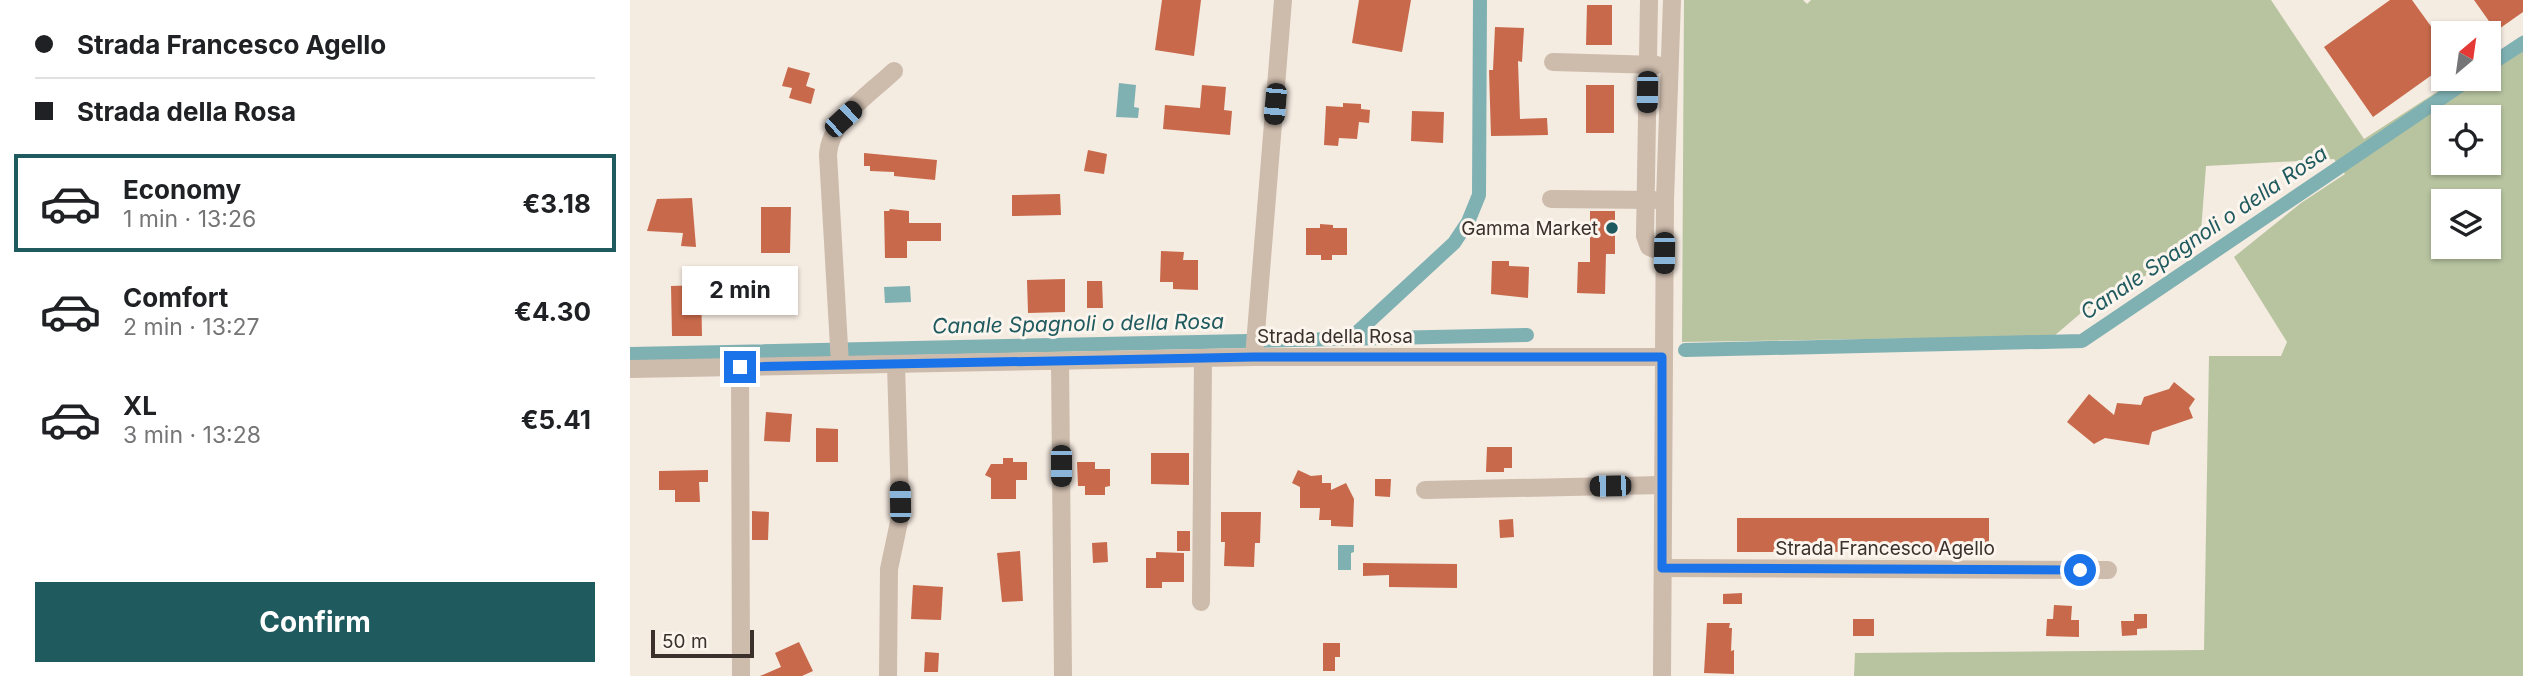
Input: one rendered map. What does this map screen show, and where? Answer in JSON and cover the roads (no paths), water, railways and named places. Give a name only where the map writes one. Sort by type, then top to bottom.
[{"type":"street","points":[[1254,357],[1283,0]]},
{"type":"street","points":[[1649,0],[1645,240],[1652,250],[1664,253]]},
{"type":"street","points":[[1662,676],[1662,357],[1672,0]]},
{"type":"street","points":[[1553,62],[1671,66]]},
{"type":"street","points":[[841,365],[829,143],[839,123],[894,71]]},
{"type":"street","points":[[1551,200],[1665,200]]},
{"type":"street","name":"Strada della Rosa","points":[[630,369],[1254,357],[1662,357]]},
{"type":"street","points":[[1201,602],[1203,358]]},
{"type":"street","points":[[1060,361],[1063,676]]},
{"type":"street","points":[[888,676],[888,579],[900,502],[896,364]]},
{"type":"street","points":[[740,367],[741,676]]},
{"type":"street","points":[[1425,490],[1662,485]]},
{"type":"street","name":"Strada Francesco Agello","points":[[1662,568],[2108,570]]},
{"type":"water","points":[[1119,83],[1136,85],[1134,107],[1139,108],[1138,118],[1116,117]]},
{"type":"water","points":[[910,286],[911,302],[885,303],[884,287]]},
{"type":"water","points":[[1338,545],[1354,545],[1351,570],[1338,570]]},
{"type":"waterway","points":[[1350,339],[1454,243],[1468,222],[1479,195],[1480,0]]},
{"type":"waterway","name":"Canale Spagnoli o della Rosa","points":[[2501,57],[2523,43]]},
{"type":"waterway","name":"Canale Spagnoli o della Rosa","points":[[1685,350],[2082,341],[2452,91]]},
{"type":"waterway","name":"Canale Spagnoli o della Rosa","points":[[630,354],[1527,335]]},
{"type":"place","name":"Gamma Market","points":[[1612,228]]}]
